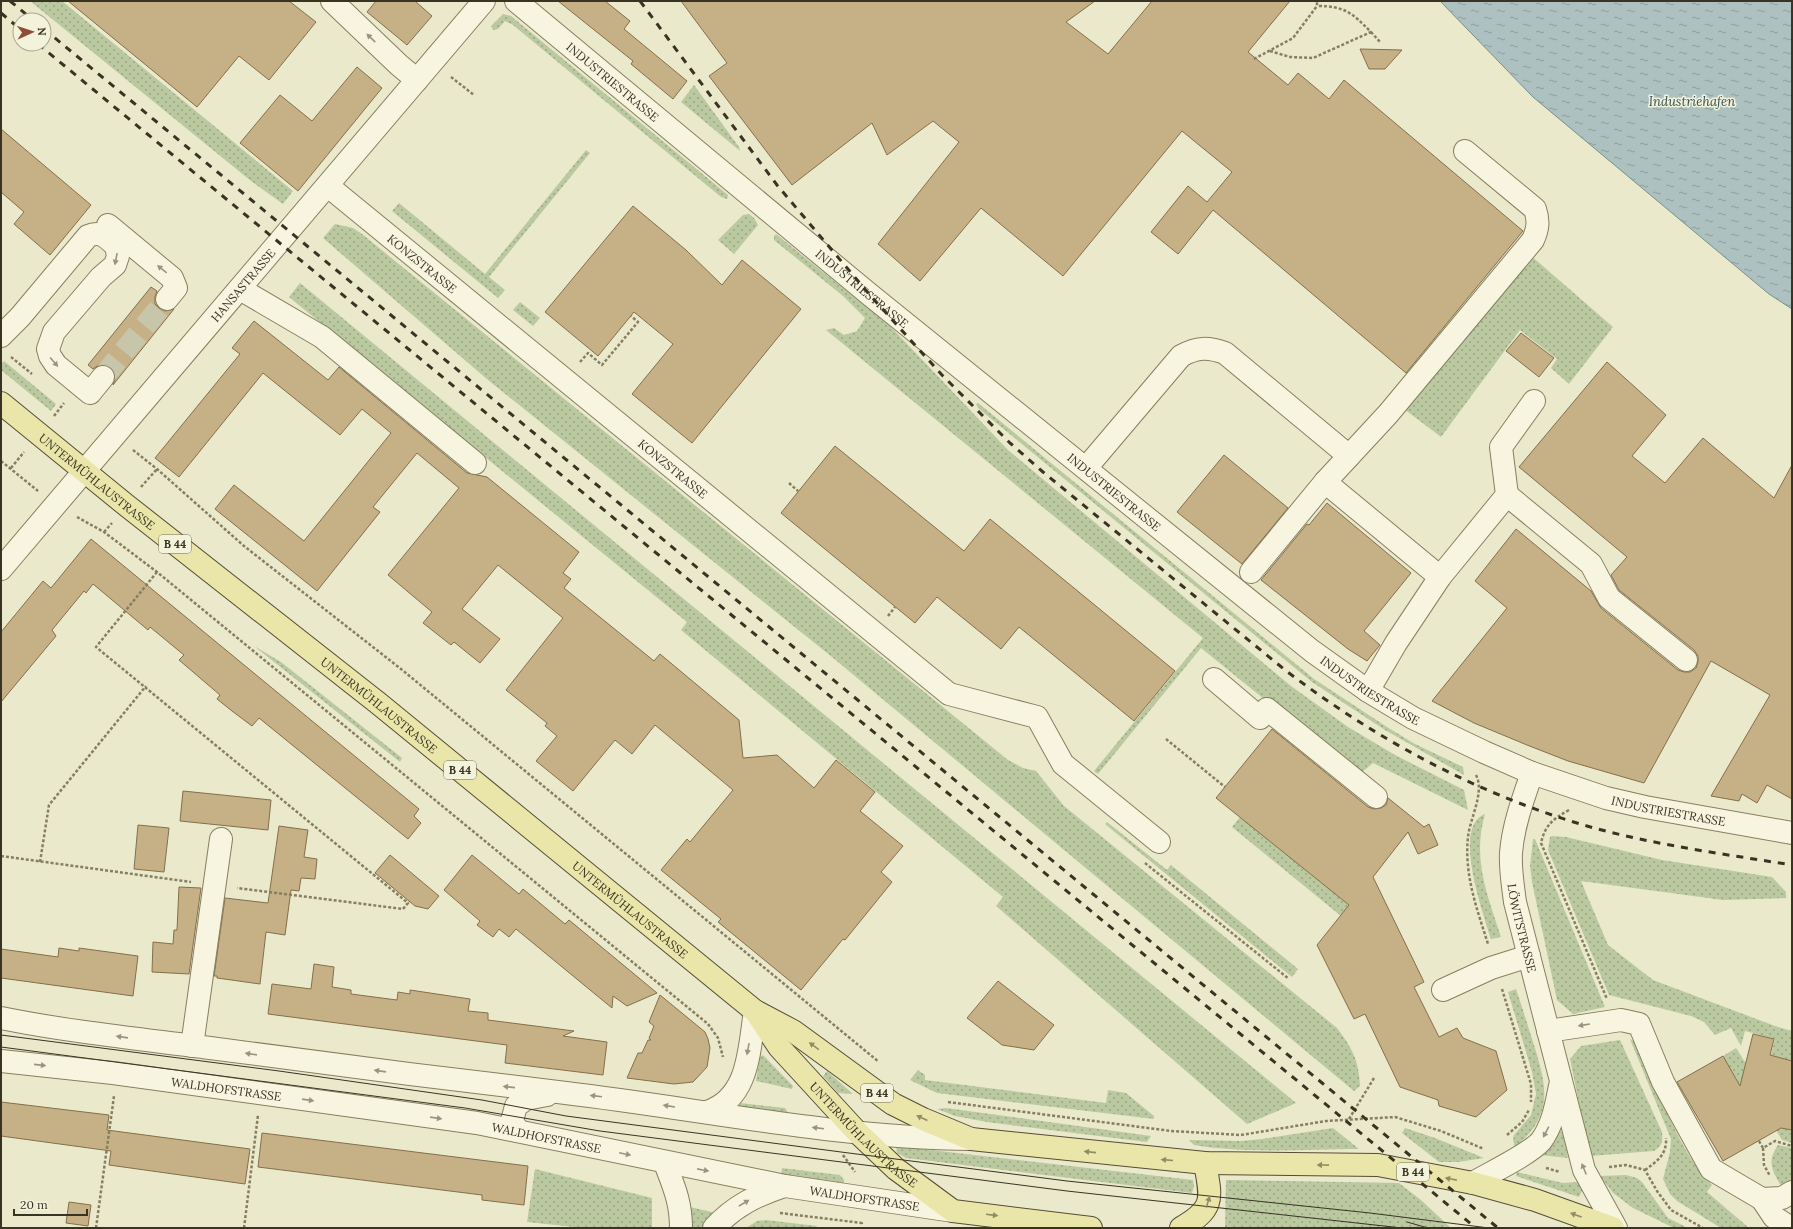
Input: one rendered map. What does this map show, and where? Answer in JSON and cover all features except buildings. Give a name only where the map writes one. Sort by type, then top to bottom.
[{"type":"main road","name":"UNTERMÜHLAUSTRASSE","points":[[1,404],[84,472],[378,703],[755,1011],[793,1031],[869,1088],[893,1104],[922,1119],[971,1139]]},
{"type":"main road","name":"UNTERMÜHLAUSTRASSE","points":[[755,1011],[779,1047],[857,1132],[896,1169],[953,1211]]},
{"type":"main road","name":"B 44","points":[[971,1139],[1205,1162],[1378,1165],[1472,1183],[1535,1200],[1613,1228]]},
{"type":"main road","points":[[1182,1228],[1208,1207],[1210,1197],[1205,1162]]},
{"type":"main road","name":"WALDHOFSTRASSE","points":[[953,1211],[1090,1228]]},
{"type":"street","points":[[332,1],[399,65],[417,80]]},
{"type":"street","name":"HANSASTRASSE","points":[[1,569],[484,1]]},
{"type":"street","name":"INDUSTRIESTRASSE","points":[[516,1],[869,294],[1312,651],[1368,691],[1413,718],[1484,752],[1532,773],[1606,798],[1645,807],[1792,833]]},
{"type":"street","points":[[1251,572],[1326,482],[1398,402],[1533,240],[1538,229],[1538,219],[1535,209],[1529,202],[1466,151]]},
{"type":"street","name":"KONZSTRASSE","points":[[328,186],[949,694],[1037,718],[1063,764],[1159,842]]},
{"type":"street","points":[[1,322],[84,224],[94,220],[104,222],[172,278],[176,283],[176,288],[167,299]]},
{"type":"street","points":[[1,336],[20,317],[88,236],[95,233],[102,234],[116,246],[118,256],[115,265],[101,277],[54,332],[48,349],[50,356],[56,365],[90,393],[103,378]]},
{"type":"street","points":[[240,289],[322,337],[475,463]]},
{"type":"street","points":[[1086,468],[1181,356],[1191,350],[1202,348],[1213,349],[1225,353],[1349,456]]},
{"type":"street","points":[[1534,402],[1501,447],[1507,495],[1590,564],[1609,598],[1686,660]]},
{"type":"street","points":[[1326,482],[1440,577]]},
{"type":"street","points":[[1368,691],[1396,643],[1440,577],[1507,495]]},
{"type":"street","points":[[1214,679],[1260,718],[1267,709],[1376,797]]},
{"type":"street","name":"LÖWITSTRASSE","points":[[1532,773],[1516,821],[1511,854],[1515,902],[1584,1170],[1616,1228]]},
{"type":"street","points":[[192,1046],[221,839]]},
{"type":"street","points":[[1443,990],[1495,967],[1529,956]]},
{"type":"street","points":[[707,1112],[730,1100],[741,1084],[755,1011]]},
{"type":"street","points":[[1,1018],[33,1025],[464,1082],[562,1092],[857,1132],[922,1139],[971,1139]]},
{"type":"street","points":[[1548,1031],[1618,1020],[1638,1024],[1663,1082],[1711,1169],[1762,1199],[1774,1217],[1790,1228]]},
{"type":"street","name":"WALDHOFSTRASSE","points":[[1,1061],[113,1073],[477,1123],[664,1163],[785,1186],[953,1211]]},
{"type":"street","name":"LÖWITSTRASSE","points":[[1472,1183],[1513,1161],[1540,1142],[1554,1116],[1561,1081]]},
{"type":"street","points":[[518,1132],[512,1117],[514,1109],[519,1103],[526,1099],[562,1092]]},
{"type":"street","points":[[664,1163],[678,1195],[681,1208],[681,1228]]},
{"type":"street","points":[[714,1228],[736,1208],[758,1195],[785,1186]]},
{"type":"street","points":[[1762,1199],[1782,1198],[1792,1192]]},
{"type":"path","points":[[1254,59],[1293,38],[1317,6],[1317,1]]},
{"type":"path","points":[[1317,6],[1333,6],[1346,10],[1380,42]]},
{"type":"path","points":[[1270,51],[1290,57],[1313,58],[1371,32]]},
{"type":"path","points":[[450,76],[474,95]]},
{"type":"path","points":[[576,367],[588,353],[602,365],[638,322],[631,316]]},
{"type":"path","points":[[56,413],[66,400]]},
{"type":"path","points":[[145,460],[244,546],[401,669],[880,1063]]},
{"type":"path","points":[[1,461],[17,474]]},
{"type":"path","points":[[10,468],[14,465]]},
{"type":"path","points":[[151,475],[156,469]]},
{"type":"path","points":[[790,483],[798,491]]},
{"type":"path","points":[[90,524],[104,532],[157,572],[708,1024],[718,1038],[723,1057],[722,1064]]},
{"type":"path","points":[[104,532],[108,527]]},
{"type":"path","points":[[1,856],[403,909],[408,903],[146,686],[96,647],[157,572]]},
{"type":"path","points":[[40,862],[49,805],[146,686]]},
{"type":"path","points":[[1166,739],[1226,786]]},
{"type":"path","points":[[1475,771],[1480,788],[1470,822],[1467,868],[1469,883],[1531,1084],[1531,1106],[1522,1122],[1506,1137]]},
{"type":"path","points":[[1573,805],[1571,809],[1557,816],[1544,829],[1541,843],[1618,1020]]},
{"type":"path","points":[[1141,860],[1289,979]]},
{"type":"path","points":[[1349,1119],[1374,1078]]},
{"type":"path","points":[[244,1228],[261,1093]]},
{"type":"path","points":[[96,1228],[115,1094]]},
{"type":"path","points":[[1645,1170],[1662,1157],[1666,1145],[1666,1133]]},
{"type":"path","points":[[1759,1141],[1763,1148],[1775,1141],[1792,1146]]},
{"type":"path","points":[[841,1152],[860,1178],[862,1223]]},
{"type":"green space","points":[[30,1],[62,1],[293,191],[283,204],[251,181],[52,19],[52,12],[44,12]]},
{"type":"green space","points":[[503,14],[511,16],[728,195],[727,199],[721,197],[513,25],[505,21],[498,29],[493,30],[491,26]]},
{"type":"green space","points":[[694,85],[739,147],[740,151],[681,102]]},
{"type":"green space","points":[[586,150],[590,153],[489,277],[505,290],[498,298],[392,211],[399,203],[485,274]]},
{"type":"green space","points":[[749,214],[754,218],[758,225],[734,254],[718,240],[743,215]]},
{"type":"green space","points":[[335,224],[353,228],[362,234],[1008,760],[1023,768],[1036,771],[1064,806],[1337,1028],[1354,1055],[1358,1069],[1360,1086],[1354,1091],[832,657],[488,380],[323,238]]},
{"type":"green space","points":[[776,234],[891,327],[1008,450],[1291,686],[1348,727],[1395,755],[1464,790],[1468,810],[1373,763],[1361,773],[1280,712],[1201,648],[1098,774],[1094,771],[1203,638],[826,330],[834,328],[844,335],[857,331],[865,318],[843,296],[774,240],[774,236]]},
{"type":"green space","points":[[1529,254],[1613,327],[1569,384],[1551,368],[1557,359],[1520,330],[1441,437],[1404,409]]},
{"type":"green space","points":[[300,283],[1296,1103],[1247,1124],[996,906],[1003,897],[681,630],[687,622],[289,297]]},
{"type":"green space","points":[[520,302],[540,318],[533,326],[513,310]]},
{"type":"green space","points":[[4,361],[56,404],[51,411],[1,370],[1,364]]},
{"type":"green space","points":[[978,403],[1314,679],[1415,744],[1463,767],[1464,775],[1385,730],[1312,682],[978,408],[976,404]]},
{"type":"green space","points":[[254,646],[281,662],[402,758],[400,762]]},
{"type":"green space","points":[[1485,814],[1481,830],[1481,861],[1486,891],[1501,937],[1491,939],[1477,893],[1470,853],[1471,835],[1475,822]]},
{"type":"green space","points":[[1240,817],[1349,905],[1341,916],[1232,827]]},
{"type":"green space","points":[[1107,822],[1167,870],[1171,865],[1298,969],[1292,977],[1105,824]]},
{"type":"green space","points":[[1550,837],[1566,837],[1662,860],[1772,877],[1786,892],[1786,898],[1723,900],[1581,881],[1608,945],[1653,980],[1792,1031],[1792,1061],[1779,1058],[1762,1090],[1775,1039],[1745,1031],[1741,1046],[1731,1028],[1715,1035],[1704,1022],[1691,1016],[1609,995],[1548,850]]},
{"type":"green space","points":[[1533,839],[1535,839],[1605,1007],[1573,1014],[1557,1000],[1532,882],[1530,866]]},
{"type":"green space","points":[[1516,989],[1539,1060],[1544,1088],[1544,1100],[1542,1112],[1536,1124],[1528,1135],[1515,1147],[1513,1140],[1514,1135],[1531,1115],[1536,1094],[1532,1072],[1508,992]]},
{"type":"green space","points":[[1630,1039],[1639,1044],[1661,1099],[1689,1156],[1700,1172],[1712,1185],[1707,1192],[1749,1228],[1721,1228],[1677,1201],[1670,1194],[1663,1179],[1670,1152],[1671,1139]]},
{"type":"green space","points":[[1620,1040],[1662,1132],[1662,1141],[1659,1147],[1654,1151],[1590,1156],[1570,1059],[1581,1046]]},
{"type":"green space","points":[[1736,1048],[1745,1062],[1760,1066],[1747,1098],[1723,1056]]},
{"type":"green space","points":[[763,1055],[793,1086],[792,1089],[756,1081],[760,1057]]},
{"type":"green space","points":[[918,1070],[925,1075],[925,1080],[1106,1103],[1108,1090],[1126,1093],[1154,1116],[1154,1119],[937,1093],[910,1080]]},
{"type":"green space","points":[[827,1071],[853,1094],[838,1093],[823,1076]]},
{"type":"green space","points":[[740,1103],[785,1108],[791,1117],[739,1108]]},
{"type":"green space","points":[[946,1108],[1151,1136],[1147,1142],[987,1122],[955,1116],[937,1109]]},
{"type":"green space","points":[[1333,1128],[1359,1149],[1255,1150],[1214,1148],[1194,1145],[1189,1140],[1241,1141]]},
{"type":"green space","points":[[1405,1128],[1435,1138],[1484,1158],[1458,1162],[1439,1162],[1402,1133]]},
{"type":"green space","points":[[1781,1128],[1792,1130],[1792,1143],[1782,1140],[1776,1130]]},
{"type":"green space","points":[[1558,1131],[1563,1131],[1568,1158],[1540,1155]]},
{"type":"green space","points":[[1778,1145],[1792,1148],[1792,1187],[1784,1191],[1772,1168],[1772,1158]]},
{"type":"green space","points":[[896,1146],[1193,1180],[1194,1186],[1192,1193],[906,1158],[897,1153]]},
{"type":"green space","points":[[782,1168],[840,1175],[844,1180],[844,1185],[781,1175]]},
{"type":"green space","points":[[535,1169],[652,1198],[652,1228],[583,1228],[527,1222]]},
{"type":"green space","points":[[1517,1172],[1563,1183],[1578,1182],[1583,1189],[1579,1197],[1516,1176]]},
{"type":"green space","points":[[1626,1175],[1637,1178],[1642,1182],[1668,1218],[1688,1228],[1674,1228],[1633,1208],[1613,1193],[1600,1176]]},
{"type":"green space","points":[[1226,1180],[1399,1183],[1421,1200],[1451,1228],[1225,1228]]},
{"type":"green space","points":[[690,1207],[716,1213],[702,1228],[688,1228]]},
{"type":"green space","points":[[766,1220],[817,1226],[816,1228],[746,1228],[757,1221]]},
{"type":"water","name":"Industriehafen","points":[[1440,1],[1792,1],[1792,309],[1769,294],[1533,97]]},
{"type":"tunnel","points":[[103,377],[167,299]]},
{"type":"tram line","points":[[1,1035],[279,1071],[482,1100],[566,1116],[841,1152],[1067,1181],[1370,1213],[1489,1228]]},
{"type":"tram line","points":[[1,1047],[465,1108],[600,1131],[1067,1191],[1402,1228]]},
{"type":"tram line","points":[[1407,1222],[1428,1228]]},
{"type":"railway","points":[[10,1],[23,12]]},
{"type":"railway","points":[[640,1],[777,185],[869,294],[942,375],[1010,443],[1043,472],[1285,670],[1320,695],[1392,742],[1467,781],[1506,798],[1546,813],[1612,833],[1638,839],[1792,865]]},
{"type":"railway","points":[[1,13],[12,22]]},
{"type":"railway","points":[[52,36],[1498,1228]]},
{"type":"railway","points":[[48,52],[1476,1228]]}]
